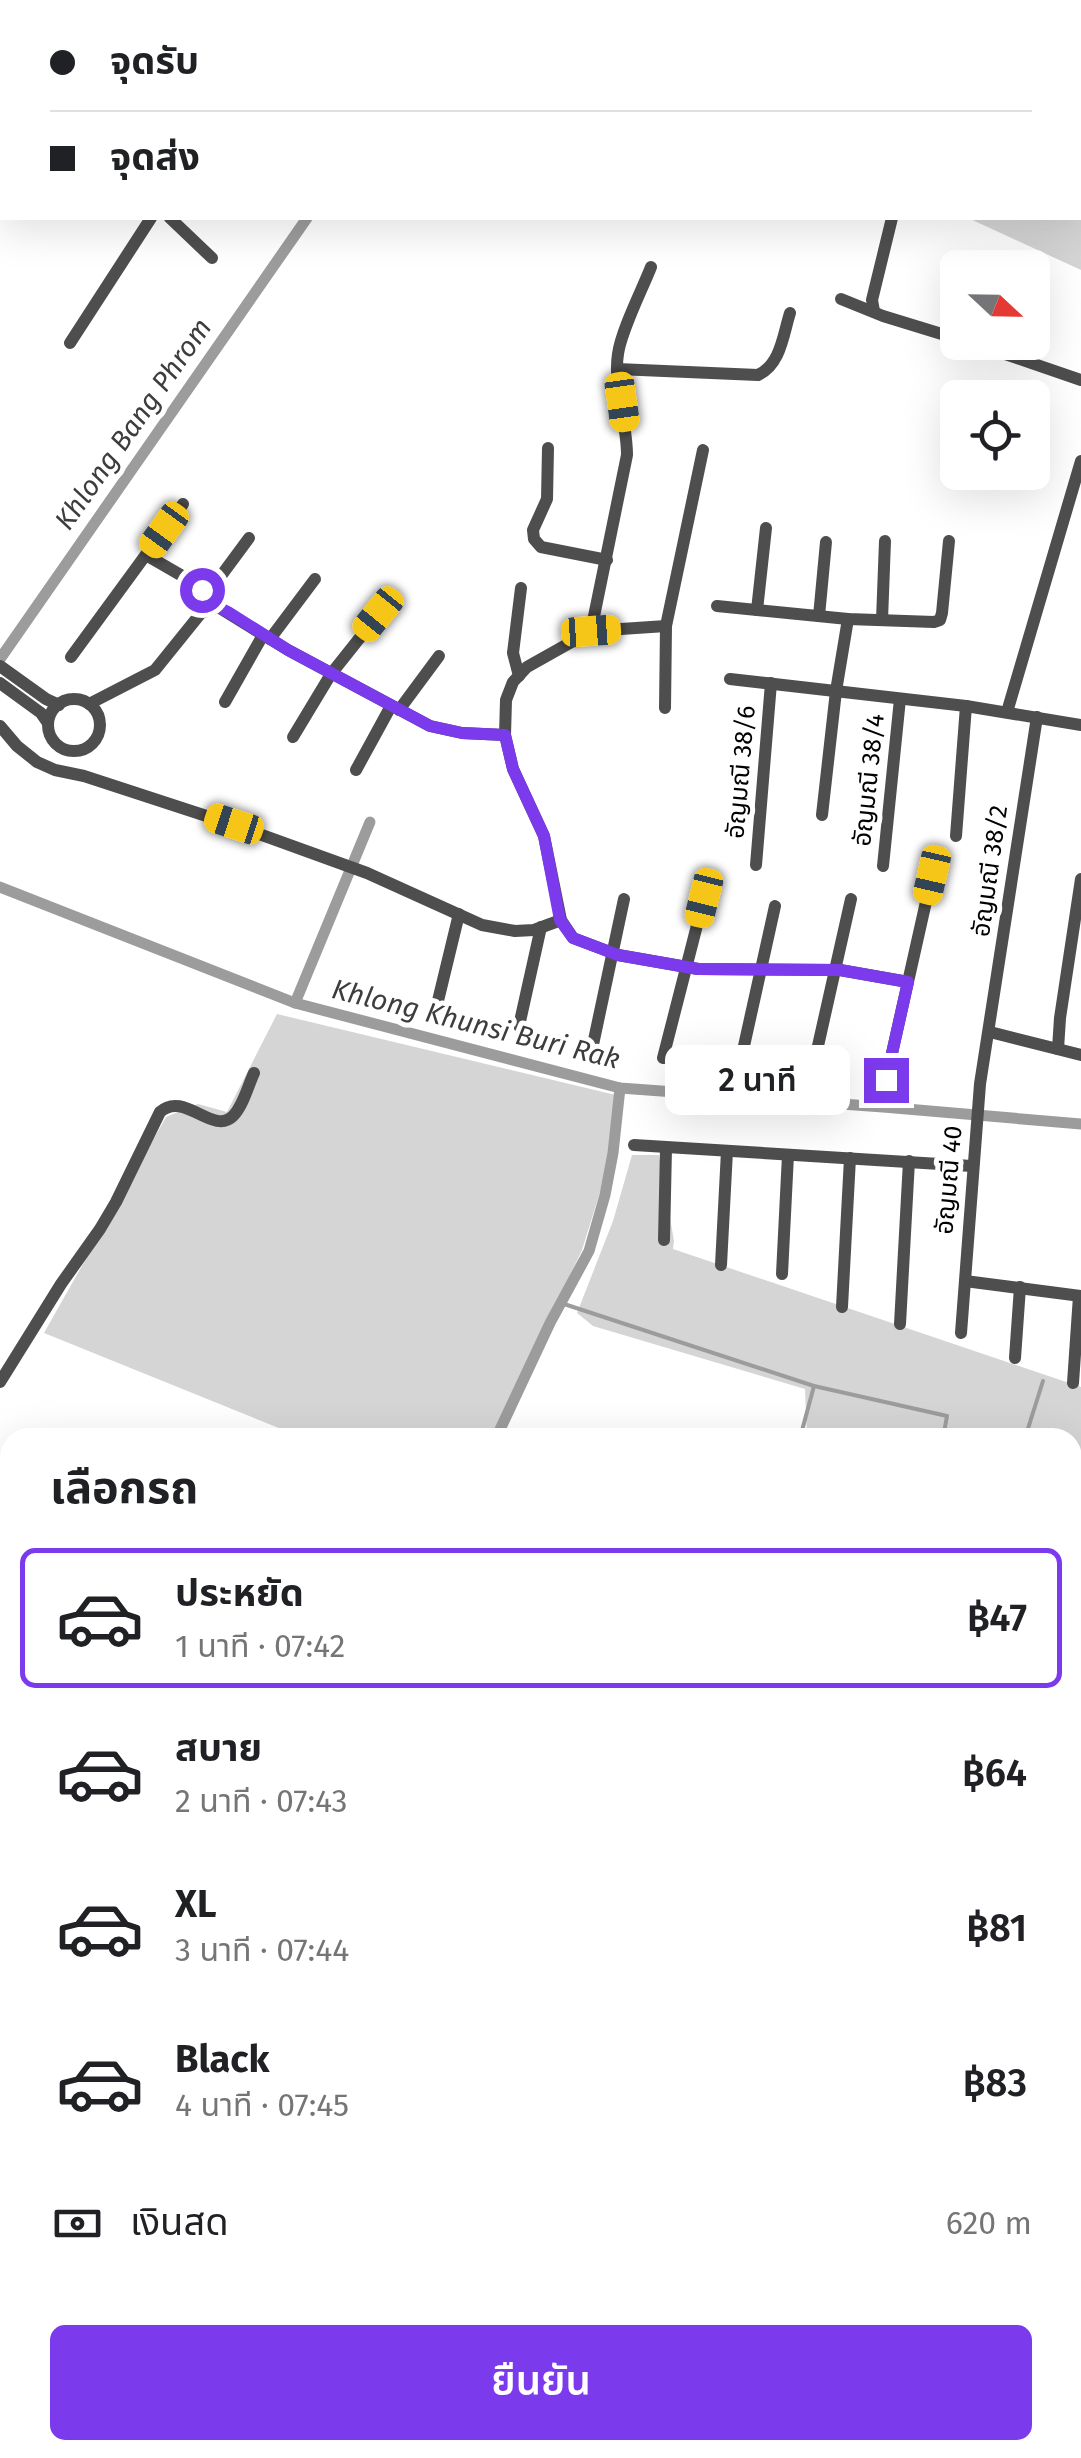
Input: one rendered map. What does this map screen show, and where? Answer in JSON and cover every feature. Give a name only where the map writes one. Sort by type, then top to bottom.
[{"type":"street","points":[[70,343],[151,220]]},
{"type":"street","points":[[172,220],[212,258]]},
{"type":"street","points":[[874,311],[872,300],[892,220]]},
{"type":"street","points":[[591,631],[627,455],[618,350],[651,267]]},
{"type":"street","points":[[841,299],[940,333]]},
{"type":"street","points":[[617,368],[758,375],[770,369],[776,359],[790,313]]},
{"type":"street","points":[[1023,360],[1081,380]]},
{"type":"street","points":[[548,448],[547,499],[533,530],[534,539],[541,547],[607,560]]},
{"type":"street","points":[[665,708],[666,626],[703,450]]},
{"type":"street","points":[[1007,712],[1081,461]]},
{"type":"street","points":[[70,657],[183,504]]},
{"type":"street","points":[[757,610],[766,528]]},
{"type":"street","points":[[213,608],[216,584],[249,538]]},
{"type":"street","points":[[717,606],[848,619],[934,622],[940,620],[942,613],[948,541]]},
{"type":"street","points":[[818,616],[826,542]]},
{"type":"street","points":[[882,620],[885,542]]},
{"type":"street","points":[[146,555],[198,585],[213,608],[430,726],[462,733],[505,735]]},
{"type":"street","points":[[226,702],[266,637],[315,578]]},
{"type":"street","points":[[519,676],[513,653],[521,588]]},
{"type":"street","points":[[89,704],[155,670],[201,613],[213,608]]},
{"type":"street","points":[[293,737],[331,674],[378,614]]},
{"type":"street","points":[[822,815],[848,619]]},
{"type":"street","points":[[666,626],[591,631],[527,667],[513,682],[506,700],[505,735],[513,769],[544,836],[560,920],[573,938],[613,953],[687,967],[835,970],[908,982]]},
{"type":"street","points":[[356,770],[395,708],[439,656]]},
{"type":"street","points":[[0,666],[32,697],[58,746],[75,751],[84,749],[99,730],[97,714],[89,704],[78,700],[58,705],[48,723]]},
{"type":"street","points":[[730,679],[966,706],[1081,725]]},
{"type":"street","name":"อัญมณี 38/6","points":[[756,865],[771,682]]},
{"type":"street","points":[[0,683],[58,705]]},
{"type":"street","name":"อัญมณี 38/4","points":[[883,866],[900,699]]},
{"type":"street","points":[[956,836],[966,706]]},
{"type":"street","name":"อัญมณี 38/2","points":[[990,1032],[1037,717]]},
{"type":"street","points":[[0,726],[37,762],[234,824],[366,873],[482,925],[515,931],[541,928],[560,920]]},
{"type":"street","points":[[886,1080],[932,875]]},
{"type":"street","points":[[1058,1048],[1081,879]]},
{"type":"street","points":[[664,1058],[704,898]]},
{"type":"street","points":[[591,1054],[624,899]]},
{"type":"street","points":[[811,1078],[851,899]]},
{"type":"street","points":[[740,1064],[775,906]]},
{"type":"street","points":[[436,1009],[459,914]]},
{"type":"street","points":[[519,1026],[541,928]]},
{"type":"street","points":[[990,1032],[1081,1055]]},
{"type":"street","name":"อัญมณี 40","points":[[961,1333],[980,1084],[990,1032]]},
{"type":"street","points":[[0,1382],[100,1230],[160,1112],[167,1105],[176,1105],[227,1121],[236,1113],[254,1073]]},
{"type":"street","points":[[634,1144],[909,1162],[973,1160]]},
{"type":"street","points":[[664,1240],[666,1148]]},
{"type":"street","points":[[721,1265],[727,1150]]},
{"type":"street","points":[[782,1274],[788,1156]]},
{"type":"street","points":[[842,1307],[850,1158]]},
{"type":"street","points":[[900,1324],[909,1162]]},
{"type":"street","points":[[965,1281],[1080,1296],[1073,1383]]},
{"type":"street","points":[[1015,1358],[1020,1288]]},
{"type":"shaded area","points":[[972,220],[1081,220],[1081,270],[1050,256],[1050,250],[1038,250]]},
{"type":"shaded area","points":[[277,1014],[624,1097],[582,1250],[496,1428],[279,1428],[44,1333],[166,1117],[198,1104],[227,1112]]},
{"type":"shaded area","points":[[632,1155],[659,1155],[673,1249],[1081,1387],[1081,1428],[807,1428],[805,1389],[593,1326],[577,1313],[613,1221]]},
{"type":"waterway","name":"Khlong Bang Phrom","points":[[0,659],[306,220]]},
{"type":"waterway","points":[[295,1003],[370,822]]},
{"type":"waterway","name":"Khlong Khunsi Buri Rak","points":[[0,887],[295,1003],[620,1088],[1081,1124]]},
{"type":"waterway","points":[[501,1428],[589,1251],[613,1153],[620,1088]]},
{"type":"waterway","points":[[561,1303],[814,1386],[947,1416],[945,1428]]},
{"type":"waterway","points":[[1028,1428],[1043,1381]]},
{"type":"waterway","points":[[803,1428],[814,1386]]},
{"type":"route","points":[[202,590],[209,608],[228,612],[288,650],[430,726],[462,733],[505,735],[513,769],[544,836],[560,920],[573,938],[618,955],[698,969],[840,970],[908,982],[886,1080]]}]
